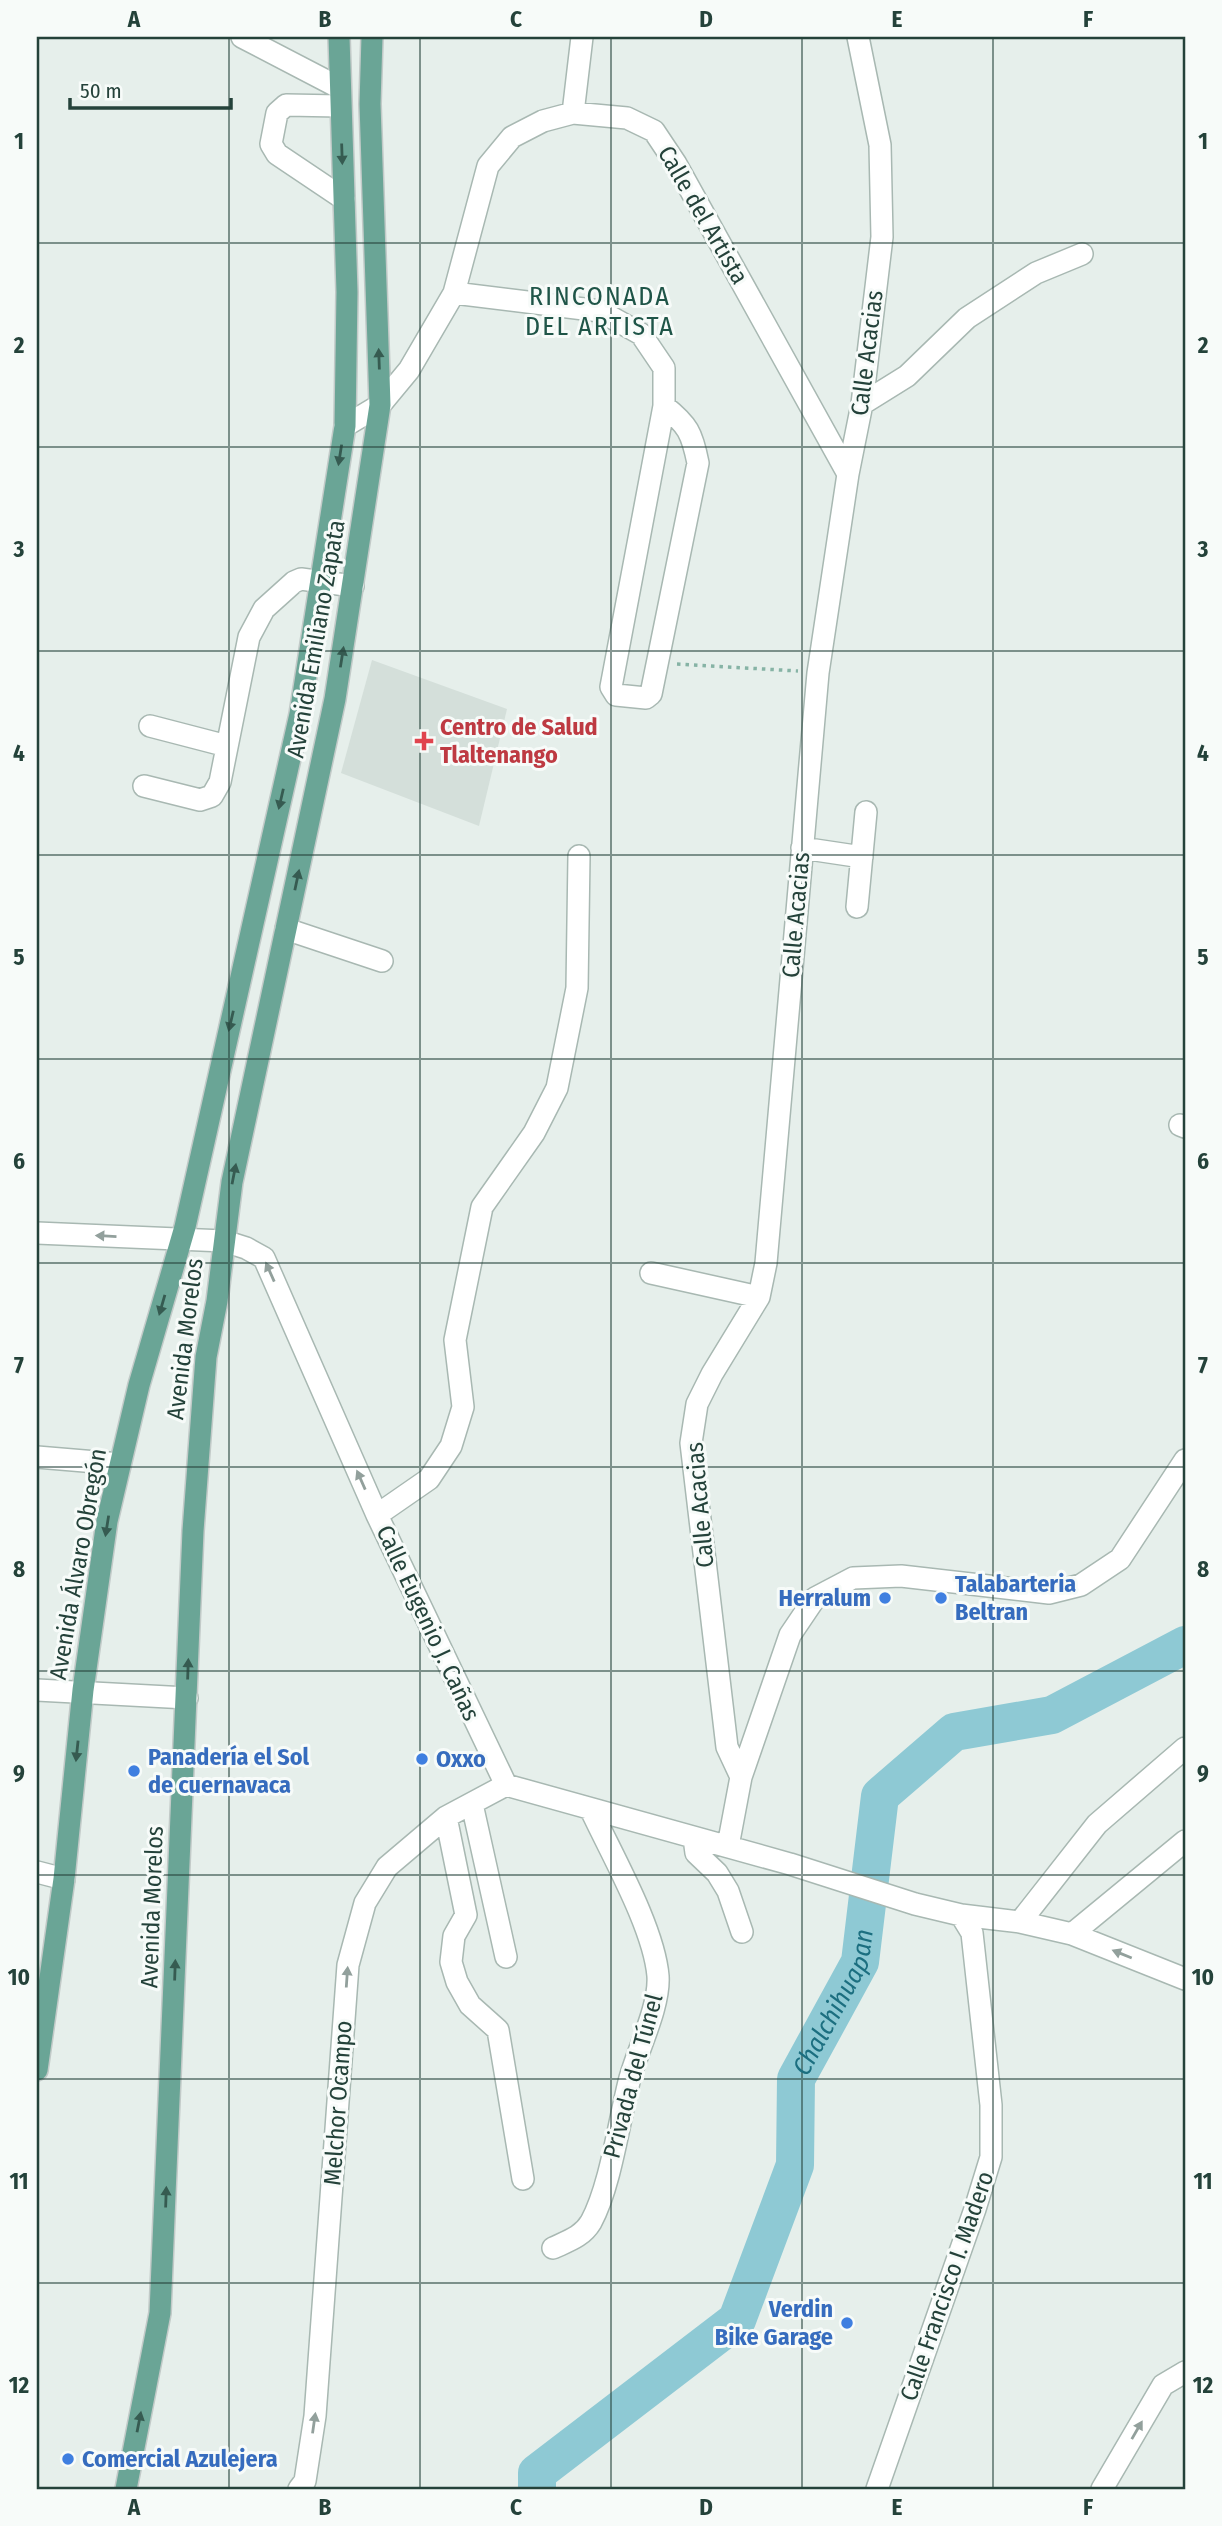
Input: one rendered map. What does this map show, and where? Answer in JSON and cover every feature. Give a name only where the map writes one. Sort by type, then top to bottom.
[{"type":"main road","name":"Avenida Emiliano Zapata","points":[[182,1240],[300,714],[345,426],[347,292],[339,37]]},
{"type":"main road","name":"Avenida Emiliano Zapata","points":[[224,1241],[232,1182],[335,699],[380,405],[370,104],[372,37]]},
{"type":"main road","name":"Avenida Álvaro Obregón","points":[[37,2070],[64,1879],[83,1690],[107,1521],[139,1385],[182,1240]]},
{"type":"main road","name":"Avenida Morelos","points":[[126,2489],[160,2313],[193,1531],[205,1357],[217,1301],[224,1241]]},
{"type":"street","points":[[242,37],[340,97]]},
{"type":"street","points":[[573,113],[582,37]]},
{"type":"street","name":"Calle Acacias","points":[[741,1777],[727,1747],[691,1443],[697,1404],[759,1297],[766,1263],[818,673],[848,474],[862,404],[882,237],[880,145],[858,37]]},
{"type":"street","points":[[340,97],[286,105],[277,113],[271,144],[277,154],[344,200]]},
{"type":"street","name":"Calle del Artista","points":[[345,426],[380,405],[409,370],[454,293],[488,166],[513,136],[543,121],[573,113],[627,118],[654,131],[676,164],[848,474]]},
{"type":"street","points":[[862,404],[907,376],[967,318],[1036,273],[1082,254]]},
{"type":"street","points":[[454,293],[600,311],[642,334],[664,368],[664,406],[611,687],[616,695],[646,698],[651,694],[698,463],[694,442],[683,421],[664,406]]},
{"type":"street","points":[[144,786],[200,800],[212,796],[220,782],[249,637],[264,608],[301,579],[353,586]]},
{"type":"street","points":[[150,726],[227,746]]},
{"type":"street","points":[[857,907],[866,812]]},
{"type":"street","points":[[802,848],[862,857]]},
{"type":"street","points":[[377,1515],[429,1479],[451,1446],[463,1406],[455,1340],[482,1207],[534,1133],[557,1088],[577,988],[579,856]]},
{"type":"street","points":[[286,929],[382,961]]},
{"type":"street","points":[[37,1233],[224,1241]]},
{"type":"street","name":"Calle Eugenio J. Cañas","points":[[224,1241],[246,1248],[264,1258],[377,1515],[506,1785]]},
{"type":"street","points":[[651,1273],[759,1297]]},
{"type":"street","points":[[37,1457],[120,1464]]},
{"type":"street","points":[[728,1846],[741,1777],[790,1635],[815,1598],[853,1578],[901,1576],[1049,1593],[1081,1585],[1120,1559],[1185,1460]]},
{"type":"street","points":[[37,1690],[83,1690],[187,1698]]},
{"type":"street","points":[[1020,1922],[1097,1824],[1185,1748]]},
{"type":"street","points":[[506,1785],[790,1864],[915,1904],[961,1915],[1020,1922],[1072,1934],[1185,1979]]},
{"type":"street","name":"Melchor Ocampo","points":[[299,2489],[305,2481],[315,2416],[348,1965],[365,1903],[387,1867],[446,1817],[506,1785]]},
{"type":"street","points":[[472,1804],[506,1957]]},
{"type":"street","name":"Privada del Túnel","points":[[553,2248],[581,2235],[591,2222],[602,2194],[631,2076],[652,2012],[658,1978],[648,1934],[590,1810]]},
{"type":"street","points":[[446,1817],[466,1915],[454,1936],[452,1962],[457,1982],[470,2005],[498,2030],[523,2179]]},
{"type":"street","points":[[694,1838],[696,1853],[717,1873],[728,1891],[742,1932]]},
{"type":"street","points":[[1072,1934],[1185,1841]]},
{"type":"street","points":[[37,1872],[64,1879]]},
{"type":"street","name":"Calle Francisco I. Madero","points":[[877,2489],[991,2157],[991,2105],[972,1933],[961,1915]]},
{"type":"street","points":[[1102,2489],[1163,2385],[1185,2372]]},
{"type":"path","points":[[659,663],[818,673]]},
{"type":"shaded area","name":"Centro de Salud Tlaltenango","points":[[372,660],[507,709],[479,826],[341,773]]},
{"type":"waterway","name":"Chalchihuapan","points":[[537,2489],[537,2473],[737,2320],[795,2165],[796,2079],[860,1962],[880,1796],[954,1732],[1052,1715],[1185,1645]]},
{"type":"place","name":"Centro de Salud Tlaltenango","points":[[424,741]]},
{"type":"place","name":"Herralum","points":[[885,1598]]},
{"type":"place","name":"Talabarteria Beltran","points":[[941,1598]]},
{"type":"place","name":"Oxxo","points":[[422,1759]]},
{"type":"place","name":"Panadería el Sol de cuernavaca","points":[[134,1771]]},
{"type":"place","name":"Verdin Bike Garage","points":[[847,2323]]},
{"type":"place","name":"Comercial Azulejera","points":[[68,2459]]},
{"type":"district","name":"RINCONADA DEL ARTISTA","points":[[600,311]]}]
